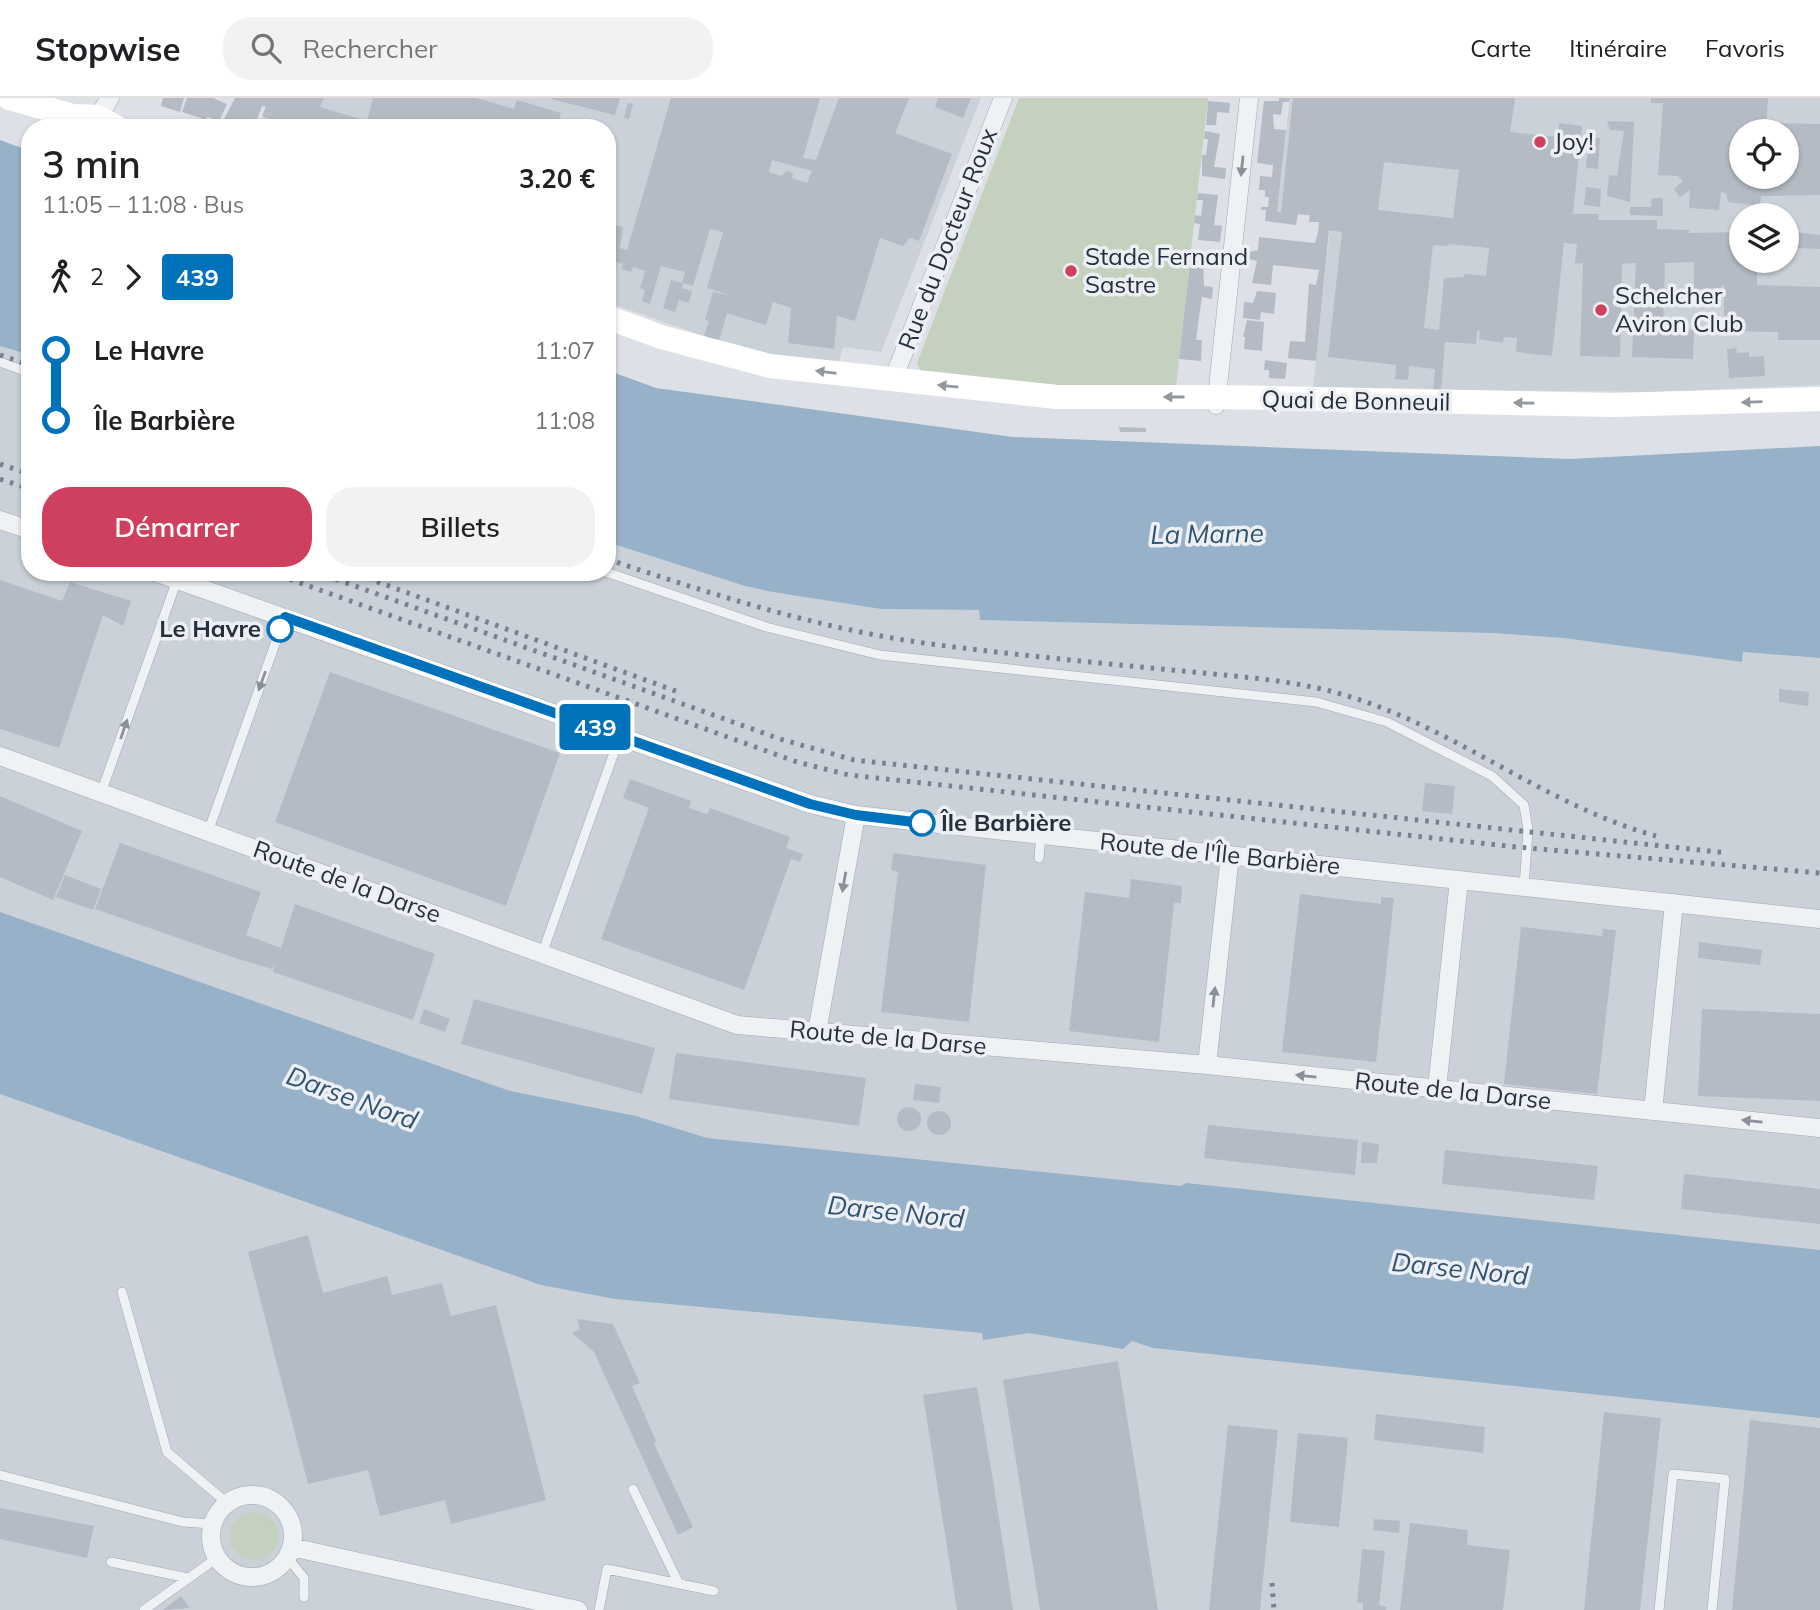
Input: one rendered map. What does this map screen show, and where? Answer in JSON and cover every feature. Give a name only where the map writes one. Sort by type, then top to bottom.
[{"type":"street","points":[[9,98],[73,116],[108,114]]},
{"type":"street","name":"Rue du Docteur Roux","points":[[893,380],[1003,98]]},
{"type":"street","points":[[1217,401],[1249,98]]},
{"type":"street","name":"Quai de Bonneuil","points":[[616,320],[739,360],[1057,397],[1613,405],[1820,399]]},
{"type":"street","points":[[0,520],[21,527]]},
{"type":"street","name":"Route de l'Île Barbière","points":[[180,581],[810,804],[856,815],[1820,919]]},
{"type":"street","name":"Route de la Darse","points":[[0,756],[737,1025],[1207,1065],[1820,1128]]},
{"type":"street","points":[[817,1032],[856,815]]},
{"type":"street","points":[[1207,1065],[1230,855]]},
{"type":"street","points":[[1437,1089],[1459,880]]},
{"type":"street","points":[[1653,1111],[1674,903]]},
{"type":"street","points":[[250,1495],[275,1502],[290,1521],[289,1552],[266,1574],[252,1577],[226,1568],[217,1558],[211,1536],[212,1524],[226,1503],[250,1495]]},
{"type":"street","points":[[289,1552],[515,1603],[578,1610]]},
{"type":"lane","points":[[0,362],[21,370]]},
{"type":"lane","points":[[616,575],[766,627],[880,655],[1316,702],[1387,722],[1492,776],[1524,805],[1528,830],[1524,887]]},
{"type":"lane","points":[[102,793],[177,581]]},
{"type":"lane","points":[[208,832],[285,617]]},
{"type":"lane","points":[[542,954],[620,736]]},
{"type":"lane","points":[[1039,858],[1041,835]]},
{"type":"lane","points":[[122,1292],[167,1452],[226,1503]]},
{"type":"lane","points":[[1659,1610],[1673,1474],[1725,1479],[1713,1610]]},
{"type":"lane","points":[[0,1475],[183,1522],[212,1524]]},
{"type":"lane","points":[[633,1489],[679,1584]]},
{"type":"lane","points":[[289,1552],[304,1578],[304,1597]]},
{"type":"lane","points":[[144,1610],[217,1558]]},
{"type":"lane","points":[[111,1562],[188,1578]]},
{"type":"lane","points":[[599,1610],[607,1569],[714,1591]]},
{"type":"shaded area","points":[[271,98],[981,98],[881,352],[843,347],[838,364],[757,355],[616,305],[616,119],[263,119]]},
{"type":"shaded area","points":[[1290,98],[1820,98],[1820,385],[1657,392],[1313,388],[1331,218],[1277,212]]},
{"type":"shaded area","points":[[0,346],[21,352],[21,581],[616,581],[616,545],[745,586],[881,609],[979,610],[981,620],[1491,633],[1563,638],[1742,662],[1743,652],[1820,658],[1820,1610],[0,1610]]},
{"type":"green space","name":"Stade Fernand Sastre","points":[[1019,98],[1208,98],[1176,386],[1057,385],[921,372],[917,363]]},
{"type":"green space","points":[[254,1512],[271,1519],[278,1536],[271,1553],[254,1560],[237,1553],[230,1536],[237,1519]]},
{"type":"water","points":[[0,140],[21,148],[21,352],[0,346]]},
{"type":"water","name":"La Marne","points":[[616,373],[656,388],[1013,437],[1570,459],[1820,446],[1820,658],[1743,652],[1742,662],[1563,638],[1491,633],[980,620],[979,610],[881,609],[745,586],[616,545]]},
{"type":"water","name":"Darse Nord","points":[[0,912],[510,1091],[636,1116],[707,1138],[1181,1186],[1186,1183],[1820,1250],[1820,1418],[1153,1348],[1132,1341],[1123,1349],[1029,1333],[983,1340],[982,1333],[615,1299],[541,1285],[0,1094]]},
{"type":"building","points":[[163,98],[184,98],[180,112],[161,106]]},
{"type":"building","points":[[187,98],[213,98],[227,104],[220,119],[203,119],[182,112]]},
{"type":"building","points":[[235,98],[324,98],[320,107],[360,119],[270,119],[262,116],[266,107],[262,106],[257,119],[224,119]]},
{"type":"building","points":[[373,98],[476,98],[514,109],[517,100],[561,113],[559,119],[368,119]]},
{"type":"building","points":[[551,98],[620,98],[615,115],[551,99]]},
{"type":"building","points":[[671,98],[820,98],[803,158],[816,160],[839,98],[909,98],[895,133],[952,154],[919,241],[910,238],[903,246],[880,238],[855,321],[837,316],[834,349],[788,343],[791,308],[773,302],[766,325],[727,313],[719,341],[704,336],[709,321],[705,320],[713,292],[733,296],[707,288],[723,232],[710,229],[693,286],[683,283],[682,288],[692,291],[689,303],[679,300],[675,312],[663,308],[671,280],[682,283],[685,272],[661,266],[650,304],[642,301],[645,290],[640,288],[645,271],[633,267],[631,272],[621,269],[623,264],[616,262],[616,225],[623,227],[620,248],[627,250]],"holes":[[[772,160],[812,171],[807,183],[792,178],[793,173],[786,171],[782,176],[769,172]]]},
{"type":"building","points":[[938,98],[971,98],[963,118],[935,107]]},
{"type":"building","points":[[1290,98],[1289,102],[1283,102],[1281,115],[1273,114],[1274,129],[1286,130],[1277,212],[1281,212],[1293,98],[1515,98],[1510,132],[1558,137],[1559,123],[1582,126],[1573,214],[1599,214],[1598,220],[1657,220],[1657,229],[1689,230],[1689,233],[1729,232],[1729,273],[1757,273],[1757,285],[1820,287],[1820,340],[1778,340],[1778,332],[1724,331],[1724,284],[1721,288],[1694,289],[1694,262],[1665,263],[1663,329],[1694,330],[1693,359],[1632,357],[1636,263],[1622,264],[1620,357],[1580,356],[1583,263],[1575,264],[1577,244],[1564,243],[1552,356],[1516,352],[1517,338],[1504,337],[1503,343],[1479,339],[1480,331],[1477,331],[1476,344],[1445,342],[1441,390],[1433,390],[1435,369],[1409,366],[1408,380],[1395,379],[1396,365],[1328,357],[1342,232],[1329,230],[1316,361],[1288,358],[1290,341],[1305,342],[1309,284],[1316,285],[1319,270],[1273,265],[1271,285],[1252,283],[1257,261],[1249,259],[1249,252],[1258,250],[1259,237],[1315,243],[1319,222],[1309,222],[1310,215],[1298,214],[1296,225],[1265,221],[1266,210],[1261,210],[1261,207],[1268,207],[1269,197],[1265,197],[1265,190],[1259,190],[1260,176],[1272,177],[1273,165],[1257,163],[1264,101]],"holes":[[[1384,162],[1459,170],[1453,218],[1378,210]],[[1433,245],[1489,248],[1486,276],[1464,274],[1464,277],[1444,278],[1439,330],[1424,328]]]},
{"type":"building","points":[[1651,98],[1768,98],[1766,119],[1729,119],[1729,189],[1799,189],[1799,124],[1820,124],[1820,195],[1761,196],[1760,203],[1736,203],[1728,202],[1726,193],[1721,192],[1719,210],[1689,208],[1690,190],[1680,197],[1674,189],[1683,181],[1678,176],[1658,175],[1663,103],[1651,103]]},
{"type":"building","points":[[1208,101],[1230,103],[1229,113],[1217,112],[1216,125],[1206,125]]},
{"type":"building","points":[[628,103],[633,104],[629,119],[624,118]]},
{"type":"building","points":[[1607,121],[1634,122],[1630,202],[1607,196],[1609,175],[1617,176],[1624,131],[1610,130]]},
{"type":"building","points":[[1205,131],[1220,134],[1214,167],[1226,168],[1225,179],[1202,176],[1202,155],[1206,155],[1208,139],[1204,139]]},
{"type":"building","points":[[1589,137],[1600,138],[1598,169],[1586,168]]},
{"type":"building","points":[[1586,187],[1601,189],[1600,207],[1584,205]]},
{"type":"building","points":[[1198,193],[1218,195],[1214,225],[1222,226],[1220,242],[1198,240],[1200,224],[1194,223],[1195,215],[1201,216],[1203,200],[1197,200]]},
{"type":"building","points":[[1652,198],[1663,198],[1663,216],[1630,215],[1630,207],[1651,207]]},
{"type":"building","points":[[1799,232],[1820,235],[1820,249],[1799,248]]},
{"type":"building","points":[[1191,253],[1203,255],[1204,286],[1213,287],[1212,299],[1202,297],[1196,340],[1202,340],[1201,361],[1179,359]]},
{"type":"building","points":[[1257,291],[1276,293],[1274,314],[1261,312],[1260,320],[1243,318],[1244,302],[1253,303]]},
{"type":"building","points":[[1247,320],[1264,322],[1262,351],[1244,349],[1243,337]]},
{"type":"building","points":[[1736,348],[1737,353],[1749,352],[1749,357],[1764,356],[1765,376],[1729,378],[1727,349]]},
{"type":"building","points":[[1265,360],[1287,363],[1285,379],[1269,378],[1269,370],[1264,370]]},
{"type":"building","points":[[1119,427],[1146,428],[1146,432],[1120,432]]},
{"type":"building","points":[[0,580],[62,601],[70,582],[131,601],[123,626],[103,615],[59,748],[0,729]]},
{"type":"building","points":[[330,672],[560,753],[506,906],[275,822]]},
{"type":"building","points":[[1779,689],[1809,692],[1808,706],[1779,702]]},
{"type":"building","points":[[630,779],[691,801],[689,808],[707,814],[710,808],[790,837],[786,848],[803,854],[800,862],[791,859],[744,990],[601,939],[649,808],[623,798]]},
{"type":"building","points":[[1425,783],[1455,786],[1452,814],[1422,811]]},
{"type":"building","points":[[0,796],[82,831],[53,900],[0,877]]},
{"type":"building","points":[[120,843],[261,892],[246,935],[281,948],[295,904],[435,954],[413,1020],[273,972],[275,962],[272,969],[238,959],[95,909]]},
{"type":"building","points":[[893,853],[986,865],[969,1022],[881,1012],[898,872],[891,870]]},
{"type":"building","points":[[65,875],[101,889],[93,910],[56,897]]},
{"type":"building","points":[[1131,879],[1182,886],[1181,903],[1174,903],[1159,1042],[1069,1031],[1085,892],[1129,898]]},
{"type":"building","points":[[1300,894],[1381,904],[1381,897],[1394,898],[1376,1062],[1282,1052]]},
{"type":"building","points":[[1521,927],[1602,936],[1603,929],[1616,930],[1597,1094],[1504,1084]]},
{"type":"building","points":[[1699,942],[1762,950],[1760,965],[1698,958]]},
{"type":"building","points":[[474,999],[655,1048],[642,1094],[461,1044]]},
{"type":"building","points":[[424,1009],[450,1019],[445,1032],[419,1023]]},
{"type":"building","points":[[1702,1009],[1820,1014],[1820,1101],[1698,1096]]},
{"type":"building","points":[[676,1053],[866,1078],[859,1126],[669,1099]]},
{"type":"building","points":[[915,1084],[941,1087],[939,1103],[913,1100]]},
{"type":"building","points":[[909,1107],[918,1110],[921,1119],[918,1128],[909,1131],[900,1128],[897,1119],[900,1110]]},
{"type":"building","points":[[934,1111],[944,1111],[951,1118],[951,1128],[944,1135],[934,1135],[927,1128],[927,1118]]},
{"type":"building","points":[[1208,1125],[1358,1140],[1355,1175],[1204,1158]]},
{"type":"building","points":[[1362,1142],[1379,1144],[1377,1163],[1361,1163]]},
{"type":"building","points":[[1445,1150],[1598,1166],[1594,1200],[1442,1184]]},
{"type":"building","points":[[1684,1174],[1820,1189],[1820,1224],[1681,1209]]},
{"type":"building","points":[[308,1235],[323,1293],[387,1276],[392,1295],[442,1283],[451,1316],[496,1305],[546,1500],[451,1524],[445,1500],[380,1516],[368,1470],[308,1484],[248,1252]]},
{"type":"building","points":[[577,1319],[613,1324],[640,1383],[632,1386],[656,1441],[654,1444],[693,1527],[678,1535],[594,1352],[572,1333],[580,1329]]},
{"type":"building","points":[[1118,1361],[1158,1610],[1040,1610],[1003,1380]]},
{"type":"building","points":[[977,1387],[1013,1610],[957,1610],[923,1395]]},
{"type":"building","points":[[1604,1412],[1661,1418],[1640,1610],[1584,1610]]},
{"type":"building","points":[[1376,1414],[1485,1427],[1483,1453],[1374,1440]]},
{"type":"building","points":[[1750,1420],[1820,1428],[1820,1610],[1732,1610]]},
{"type":"building","points":[[1228,1425],[1278,1430],[1260,1610],[1209,1610]]},
{"type":"building","points":[[1298,1433],[1348,1438],[1339,1527],[1290,1522]]},
{"type":"building","points":[[0,1508],[94,1526],[87,1558],[0,1539]]},
{"type":"building","points":[[1374,1519],[1400,1521],[1399,1533],[1373,1530]]},
{"type":"building","points":[[1410,1523],[1468,1530],[1467,1545],[1510,1550],[1503,1610],[1400,1610]]},
{"type":"building","points":[[1362,1549],[1385,1551],[1379,1605],[1387,1607],[1386,1610],[1363,1610],[1363,1603],[1357,1603]]},
{"type":"building","points":[[181,1596],[190,1608],[163,1610]]},
{"type":"railway","points":[[0,355],[21,362]]},
{"type":"railway","points":[[0,464],[21,471]]},
{"type":"railway","points":[[0,479],[21,486]]},
{"type":"railway","points":[[616,562],[767,609],[889,638],[1257,678],[1330,691],[1414,722],[1573,804],[1656,836]]},
{"type":"railway","points":[[295,581],[797,762],[849,775],[1516,847],[1820,873]]},
{"type":"railway","points":[[341,581],[780,739],[854,760],[1728,853]]},
{"type":"railway","points":[[375,581],[681,693]]},
{"type":"railway","points":[[1272,1583],[1274,1610]]},
{"type":"bus line","name":"439","points":[[280,629],[285,617],[810,804],[856,815],[922,823]]},
{"type":"place","name":"Joy!","points":[[1540,142]]},
{"type":"place","name":"Stade Fernand Sastre","points":[[1071,271]]},
{"type":"place","name":"Schelcher Aviron Club","points":[[1601,310]]},
{"type":"place","name":"Le Havre","points":[[280,629]]},
{"type":"place","name":"Île Barbière","points":[[922,823]]}]
